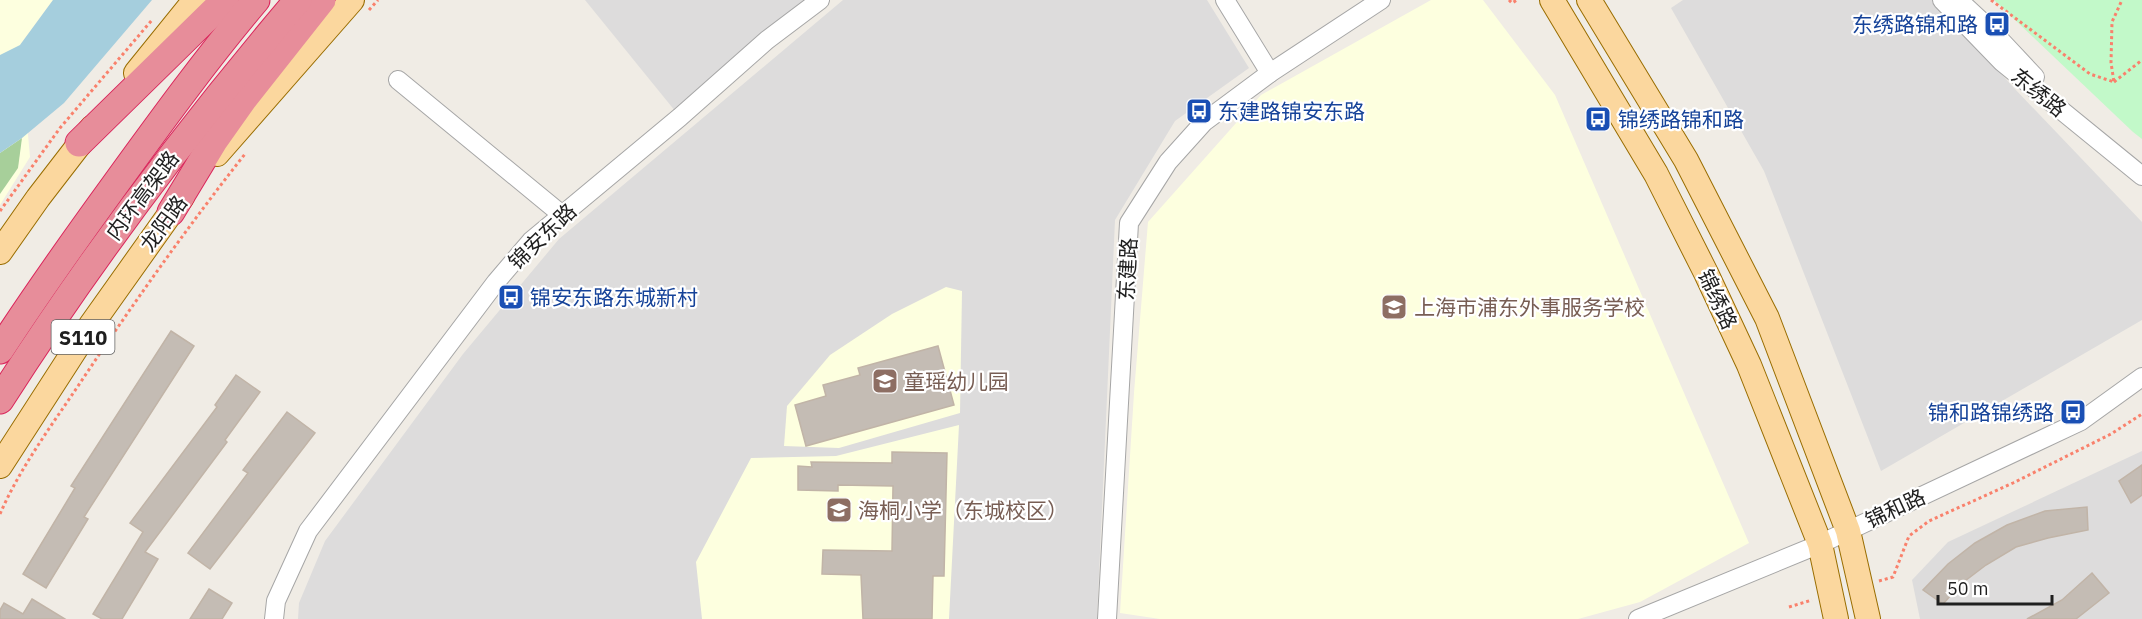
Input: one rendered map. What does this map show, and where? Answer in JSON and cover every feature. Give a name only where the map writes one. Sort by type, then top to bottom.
[{"type":"highway","points":[[80,142],[225,0]]},
{"type":"highway","name":"内环高架路","points":[[0,400],[90,241],[184,91],[256,0]]},
{"type":"highway","name":"内环高架路","points":[[0,350],[90,241],[159,170],[298,0]]},
{"type":"highway","points":[[171,212],[220,133],[322,0]]},
{"type":"main road","points":[[0,252],[80,142],[195,0]]},
{"type":"main road","name":"锦绣路","points":[[1552,0],[1656,174],[1749,365],[1820,544],[1836,619]]},
{"type":"main road","name":"锦绣路","points":[[1590,0],[1686,160],[1767,318],[1848,531],[1868,619]]},
{"type":"main road","name":"龙阳路","points":[[0,466],[72,352],[171,212],[223,147],[357,8]]},
{"type":"street","name":"锦安东路","points":[[274,619],[276,601],[308,531],[496,282],[531,241],[680,117],[767,40],[820,0]]},
{"type":"street","points":[[1225,0],[1270,73]]},
{"type":"street","name":"东建路","points":[[1107,619],[1129,223],[1168,162],[1204,122],[1270,73],[1381,0]]},
{"type":"street","name":"东绣路","points":[[1942,0],[2002,62],[2142,176]]},
{"type":"street","points":[[398,80],[561,214]]},
{"type":"street","name":"锦和路","points":[[1638,619],[1820,544],[2081,421],[2142,377]]},
{"type":"path","points":[[357,8],[378,0]]},
{"type":"path","points":[[1509,0],[1512,3],[1517,0]]},
{"type":"path","points":[[1991,0],[2090,74],[2114,82]]},
{"type":"path","points":[[2114,82],[2111,63],[2112,22],[2122,0]]},
{"type":"path","points":[[0,211],[60,128],[152,19]]},
{"type":"path","points":[[2114,82],[2142,60]]},
{"type":"path","points":[[0,514],[55,421],[119,324],[168,254],[248,150]]},
{"type":"path","points":[[1861,586],[1893,577],[1909,536],[1929,521],[2013,483],[2111,434],[2142,414]]},
{"type":"path","points":[[1789,607],[1831,595]]},
{"type":"shaded area","points":[[0,0],[53,0],[20,45],[30,157],[0,205]]},
{"type":"shaded area","points":[[585,0],[822,0],[680,117]]},
{"type":"shaded area","points":[[843,0],[1207,0],[1249,68],[1175,121],[1115,220],[1097,619],[298,619],[299,603],[325,541],[463,354],[559,239]]},
{"type":"shaded area","name":"上海市浦东外事服务学校","points":[[1431,0],[1483,0],[1555,95],[1749,543],[1640,602],[1578,619],[1160,619],[1120,613],[1148,222],[1261,95]]},
{"type":"shaded area","points":[[1683,0],[1935,0],[2014,88],[2142,222],[2142,320],[1881,471],[1764,171],[1671,8]]},
{"type":"shaded area","name":"童瑶幼儿园","points":[[946,287],[962,291],[960,413],[839,448],[784,446],[787,406],[830,355],[892,314]]},
{"type":"shaded area","name":"海桐小学（东城校区）","points":[[959,425],[949,619],[702,619],[696,562],[751,458],[836,456]]},
{"type":"shaded area","points":[[2142,451],[2142,619],[1920,619],[1912,580],[1948,542]]},
{"type":"green space","points":[[1994,0],[2142,0],[2142,139],[2133,132]]},
{"type":"green space","points":[[22,138],[18,168],[0,194],[0,153]]},
{"type":"water","points":[[53,0],[152,0],[64,103],[0,153],[0,55],[20,45]]},
{"type":"building","points":[[171,331],[194,346],[84,517],[88,519],[46,588],[23,574],[75,488],[71,486]]},
{"type":"building","points":[[938,346],[954,405],[806,446],[795,405],[826,396],[823,385],[860,375],[858,368]]},
{"type":"building","points":[[236,375],[260,392],[225,440],[227,442],[145,552],[158,559],[122,619],[102,619],[93,614],[143,532],[130,523],[217,407],[215,405]]},
{"type":"building","points":[[287,412],[315,433],[210,569],[188,553],[248,473],[243,470]]},
{"type":"building","points":[[892,452],[947,453],[944,576],[933,576],[932,619],[863,619],[861,575],[822,574],[823,550],[892,551],[893,486],[838,485],[838,491],[798,490],[798,466],[812,467],[811,462],[892,463]]},
{"type":"building","points":[[2142,465],[2142,495],[2131,503],[2119,481]]},
{"type":"building","points":[[2087,507],[2088,530],[2016,547],[1986,565],[1961,584],[1943,604],[1923,590],[1948,564],[1975,543],[2007,525],[2045,511]]},
{"type":"building","points":[[2092,573],[2109,593],[2076,619],[2027,619],[2062,600]]},
{"type":"building","points":[[209,589],[232,603],[222,619],[190,619]]},
{"type":"building","points":[[32,599],[65,619],[0,619],[0,610],[4,603],[23,614]]},
{"type":"place","name":"东绣路锦和路","points":[[1997,24]]},
{"type":"place","name":"东建路锦安东路","points":[[1199,111]]},
{"type":"place","name":"锦绣路锦和路","points":[[1598,119]]},
{"type":"place","name":"锦安东路东城新村","points":[[511,297]]},
{"type":"place","name":"上海市浦东外事服务学校","points":[[1394,307]]},
{"type":"place","name":"童瑶幼儿园","points":[[885,381]]},
{"type":"place","name":"锦和路锦绣路","points":[[2073,412]]},
{"type":"place","name":"海桐小学（东城校区）","points":[[839,510]]}]
